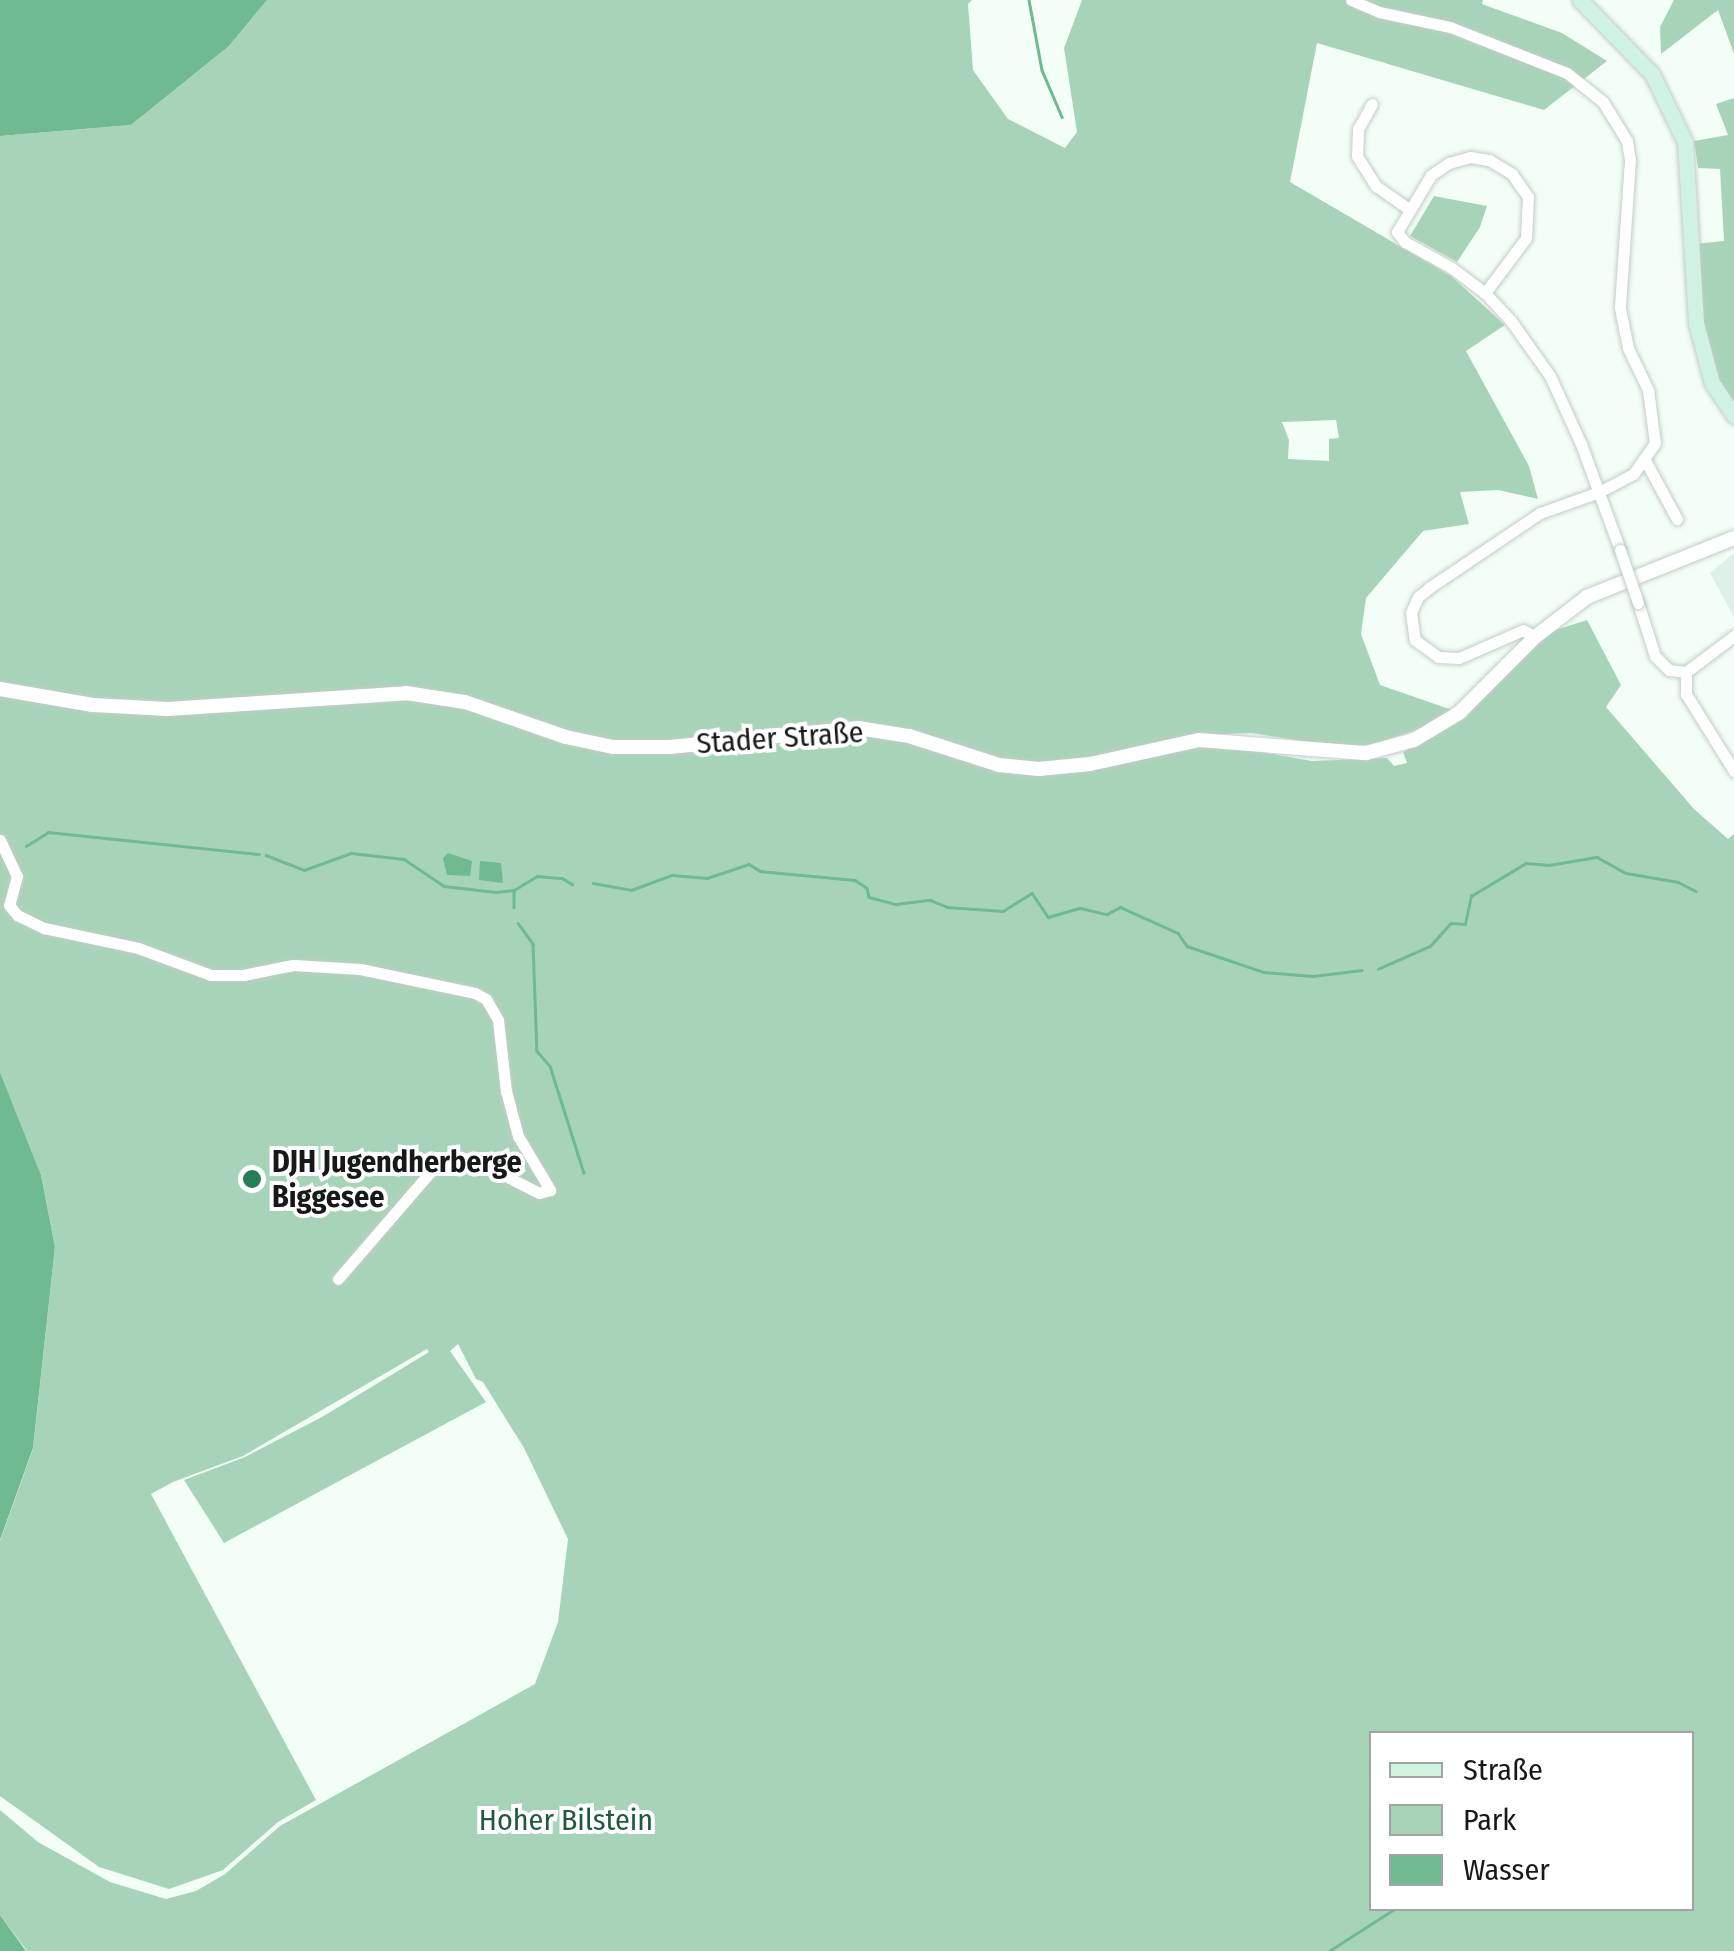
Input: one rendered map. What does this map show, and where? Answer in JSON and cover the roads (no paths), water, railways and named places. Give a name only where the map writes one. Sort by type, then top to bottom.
[{"type":"main road","points":[[1580,0],[1652,74],[1685,142],[1696,323],[1712,383],[1734,416]]},
{"type":"street","points":[[1351,0],[1379,12],[1450,27],[1549,64],[1584,84],[1613,115],[1627,141],[1630,160],[1620,308],[1628,348],[1648,390],[1656,431],[1646,462],[1633,474],[1599,492],[1531,519],[1428,588],[1418,597],[1412,613],[1416,640],[1438,656],[1459,658],[1523,630],[1535,637]]},
{"type":"street","points":[[1372,104],[1358,129],[1356,156],[1376,186],[1409,210]]},
{"type":"street","points":[[1485,293],[1521,250],[1530,224],[1528,196],[1512,174],[1489,160],[1470,157],[1449,163],[1431,175],[1397,232],[1399,238],[1452,268],[1485,293],[1511,321],[1550,376],[1599,492],[1655,656],[1669,670],[1686,672],[1734,636]]},
{"type":"street","points":[[1646,462],[1677,519]]},
{"type":"street","name":"Stader Straße","points":[[0,689],[93,705],[168,709],[406,692],[465,702],[566,738],[613,747],[670,747],[858,728],[909,736],[999,765],[1064,768],[1199,740],[1350,754],[1394,748],[1460,713],[1535,637],[1601,590],[1734,538]]},
{"type":"street","points":[[1686,672],[1686,694],[1734,771]]},
{"type":"street","points":[[0,840],[17,876],[9,905],[17,916],[44,928],[138,948],[211,975],[243,975],[293,966],[360,969],[475,993],[486,999],[498,1020],[506,1091],[518,1136],[550,1190],[539,1193],[470,1158],[438,1163],[338,1279]]},
{"type":"water","points":[[0,0],[267,0],[229,46],[131,125],[0,136]]},
{"type":"water","points":[[448,853],[472,861],[470,876],[447,875],[443,858]]},
{"type":"water","points":[[480,861],[501,863],[503,883],[479,880]]},
{"type":"water","points":[[0,1072],[41,1175],[55,1247],[33,1448],[0,1540]]},
{"type":"water","points":[[0,1915],[26,1951],[0,1951]]},
{"type":"waterway","points":[[1029,0],[1042,70],[1062,117]]},
{"type":"waterway","points":[[26,846],[48,832],[259,854]]},
{"type":"waterway","points":[[266,855],[304,870],[351,853],[404,859],[444,886],[496,892],[514,890],[537,876],[562,878],[572,884]]},
{"type":"waterway","points":[[1378,969],[1430,946],[1451,923],[1465,924],[1471,896],[1526,863],[1549,865],[1597,857],[1626,873],[1678,882],[1696,891]]},
{"type":"waterway","points":[[593,883],[631,890],[672,875],[707,878],[749,864],[760,871],[855,880],[867,888],[869,897],[896,904],[930,900],[947,907],[1003,911],[1032,893],[1048,917],[1080,908],[1107,914],[1120,907],[1178,933],[1187,946],[1264,972],[1313,976],[1362,970]]},
{"type":"waterway","points":[[514,890],[514,907]]},
{"type":"waterway","points":[[518,923],[533,944],[537,1051],[550,1066],[584,1173]]},
{"type":"waterway","points":[[1329,1951],[1391,1911]]},
{"type":"place","name":"DJH Jugendherberge Biggesee","points":[[252,1179]]},
{"type":"park label","name":"Hoher Bilstein","points":[[566,1820]]}]
